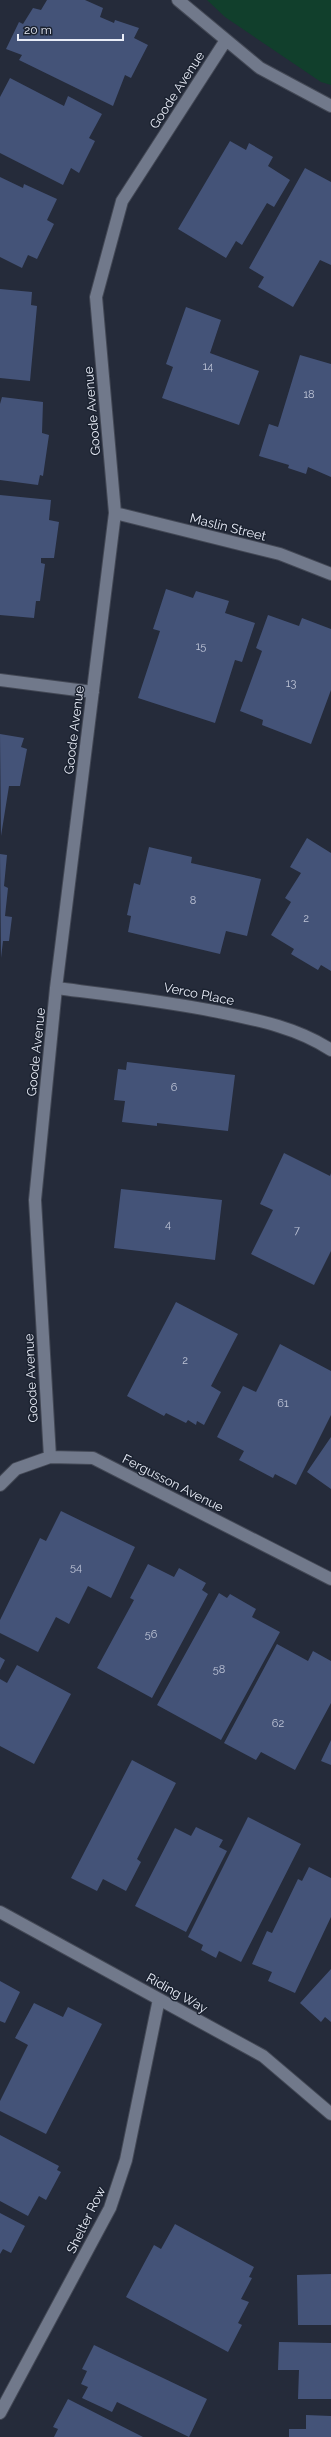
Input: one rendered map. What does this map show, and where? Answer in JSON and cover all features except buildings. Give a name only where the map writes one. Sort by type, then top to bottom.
[{"type":"street","points":[[178,0],[260,68],[331,106]]},
{"type":"street","name":"Goode Avenue","points":[[50,1457],[35,1200],[56,988],[115,513],[96,298],[122,201],[226,40]]},
{"type":"street","name":"Maslin Street","points":[[115,513],[280,554],[331,574]]},
{"type":"street","points":[[0,680],[92,692]]},
{"type":"street","name":"Verco Place","points":[[56,988],[170,1002],[270,1022],[319,1042],[331,1050]]},
{"type":"street","name":"Fergusson Avenue","points":[[0,1485],[16,1469],[50,1457],[93,1458],[331,1579]]},
{"type":"street","name":"Riding Way","points":[[0,1912],[263,2056],[331,2114]]},
{"type":"street","name":"Shelter Row","points":[[0,2413],[110,2208],[126,2160],[159,1999]]},
{"type":"green space","points":[[207,0],[331,0],[331,85],[321,82],[225,17]]}]
